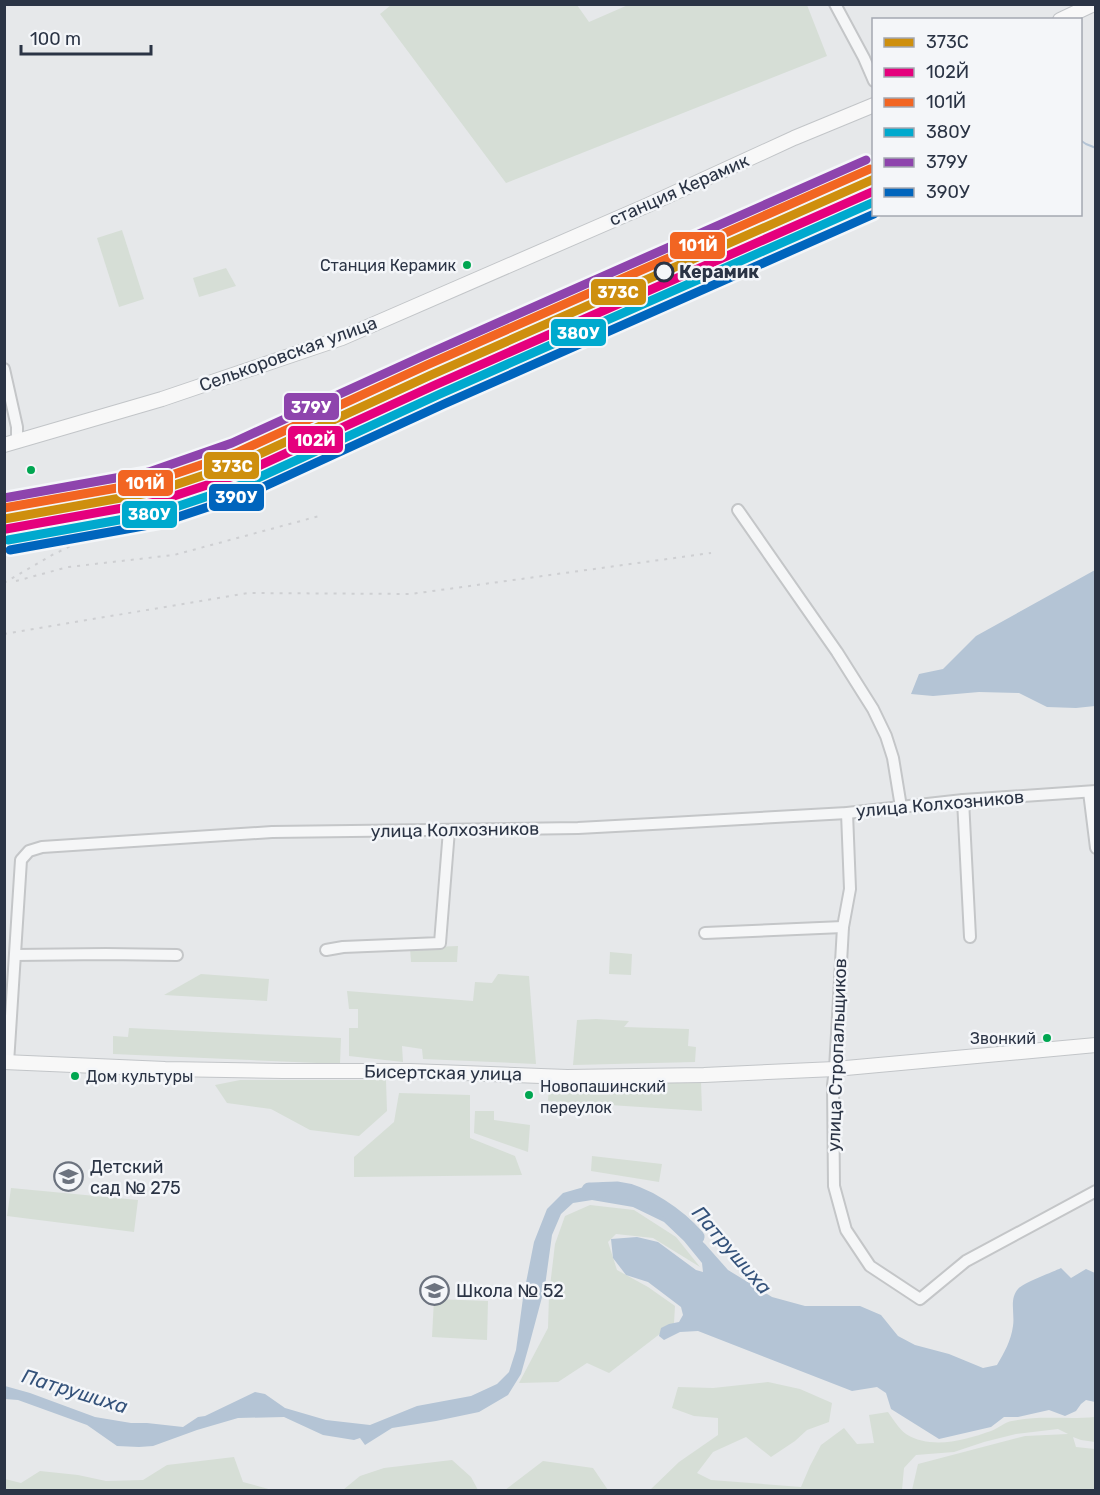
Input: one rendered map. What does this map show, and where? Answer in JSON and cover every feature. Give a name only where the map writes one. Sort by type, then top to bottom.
[{"type":"main road","points":[[1064,18],[1094,4]]},
{"type":"main road","name":"станция Керамик","points":[[563,242],[872,105]]},
{"type":"main road","name":"Селькоровская улица","points":[[11,443],[162,399],[342,338],[563,242]]},
{"type":"main road","name":"Бисертская улица","points":[[6,1063],[165,1069],[410,1071],[564,1077],[704,1076],[835,1069],[1095,1045]]},
{"type":"street","points":[[835,4],[864,58],[872,78]]},
{"type":"street","points":[[4,369],[17,427],[11,443]]},
{"type":"street","points":[[738,510],[837,652],[873,709],[886,736],[893,758],[901,807]]},
{"type":"street","points":[[1092,792],[1095,848]]},
{"type":"street","name":"улица Колхозников","points":[[6,1063],[21,860],[29,851],[42,847],[272,832],[578,828],[847,813],[963,800],[1092,792]]},
{"type":"street","points":[[963,800],[970,938]]},
{"type":"street","name":"улица Стропальщиков","points":[[847,813],[850,889],[843,927],[835,1069],[832,1084],[834,1186],[846,1230],[870,1266],[920,1299],[966,1261],[1095,1191]]},
{"type":"street","points":[[326,950],[343,947],[440,943],[449,830]]},
{"type":"street","points":[[705,933],[843,927]]},
{"type":"street","points":[[15,956],[177,955]]},
{"type":"shaded area","points":[[391,5],[577,5],[589,22],[628,5],[807,5],[827,56],[506,183],[380,14]]},
{"type":"shaded area","points":[[122,230],[144,299],[119,307],[97,238]]},
{"type":"shaded area","points":[[226,268],[236,286],[199,297],[193,278]]},
{"type":"shaded area","points":[[458,946],[457,962],[411,962],[410,948]]},
{"type":"shaded area","points":[[610,952],[632,954],[631,975],[609,974]]},
{"type":"shaded area","points":[[201,974],[269,979],[267,1001],[164,995]]},
{"type":"shaded area","points":[[498,974],[529,976],[536,1064],[423,1059],[422,1049],[402,1046],[403,1062],[349,1056],[349,1028],[358,1028],[358,1009],[349,1009],[347,991],[473,1001],[475,982],[492,983]]},
{"type":"shaded area","points":[[577,1020],[629,1021],[624,1027],[689,1029],[688,1046],[696,1047],[695,1062],[573,1065]]},
{"type":"shaded area","points":[[129,1028],[341,1038],[340,1064],[113,1054],[113,1036],[128,1037]]},
{"type":"shaded area","points":[[240,1080],[386,1080],[387,1111],[359,1136],[310,1130],[271,1109],[227,1103],[215,1085]]},
{"type":"shaded area","points":[[701,1081],[702,1111],[548,1101],[549,1085]]},
{"type":"shaded area","points":[[399,1093],[470,1095],[470,1138],[515,1156],[522,1175],[354,1177],[354,1157],[394,1122]]},
{"type":"shaded area","points":[[475,1111],[494,1111],[494,1120],[530,1125],[528,1152],[474,1133]]},
{"type":"shaded area","points":[[592,1156],[662,1164],[659,1182],[591,1171]]},
{"type":"shaded area","points":[[11,1188],[138,1200],[134,1232],[7,1216]]},
{"type":"shaded area","points":[[590,1205],[634,1210],[676,1237],[700,1267],[653,1238],[616,1234],[608,1242],[617,1270],[648,1287],[675,1306],[674,1323],[609,1373],[587,1363],[558,1382],[519,1383],[548,1328],[555,1244],[565,1216]]},
{"type":"shaded area","points":[[434,1299],[488,1301],[487,1340],[432,1337]]},
{"type":"shaded area","points":[[768,1382],[800,1389],[832,1403],[829,1422],[807,1430],[771,1457],[746,1437],[713,1452],[697,1473],[711,1480],[801,1487],[821,1445],[844,1428],[857,1444],[874,1443],[869,1415],[888,1412],[906,1434],[927,1442],[948,1442],[970,1438],[1022,1419],[1095,1417],[1095,1442],[1073,1437],[1076,1447],[1095,1449],[1095,1490],[912,1490],[918,1464],[1025,1436],[1068,1434],[1058,1429],[1016,1434],[954,1452],[916,1455],[904,1468],[902,1490],[650,1490],[679,1462],[718,1435],[718,1418],[694,1416],[672,1408],[678,1387],[713,1388]]},
{"type":"shaded area","points":[[234,1457],[243,1482],[272,1490],[5,1490],[5,1479],[21,1483],[40,1471],[106,1481],[143,1480],[167,1465]]},
{"type":"shaded area","points":[[452,1460],[471,1477],[478,1490],[343,1490],[360,1476],[384,1468]]},
{"type":"shaded area","points":[[543,1461],[593,1468],[608,1490],[505,1490]]},
{"type":"water","points":[[1095,570],[1095,706],[1047,707],[1019,693],[979,692],[933,696],[911,694],[919,674],[943,669],[976,636]]},
{"type":"water","points":[[584,1187],[626,1191],[644,1197],[667,1210],[705,1244],[728,1270],[772,1297],[805,1306],[860,1306],[881,1315],[898,1336],[915,1345],[949,1354],[983,1368],[997,1365],[1007,1347],[1013,1326],[1014,1297],[1021,1286],[1061,1268],[1071,1278],[1086,1269],[1095,1273],[1095,1402],[1086,1400],[1076,1411],[1065,1416],[1049,1410],[1018,1417],[1004,1417],[991,1427],[939,1439],[891,1409],[886,1393],[877,1387],[852,1391],[698,1331],[680,1332],[664,1340],[659,1336],[661,1328],[679,1322],[683,1315],[681,1307],[648,1282],[626,1275],[613,1258],[611,1239],[637,1237],[658,1242],[696,1270],[703,1272],[702,1263],[664,1222],[633,1207],[592,1200],[573,1203],[561,1214],[552,1235],[545,1286],[521,1374],[508,1395],[479,1412],[392,1428],[365,1445],[360,1438],[354,1440],[323,1435],[284,1417],[238,1418],[153,1446],[139,1447],[117,1446],[87,1425],[18,1400],[5,1399],[5,1386],[95,1417],[131,1423],[183,1427],[198,1417],[205,1416],[255,1392],[265,1394],[285,1408],[326,1420],[370,1425],[417,1406],[471,1396],[497,1384],[509,1372],[516,1350],[534,1242],[547,1209],[563,1193]]},
{"type":"waterway","points":[[1082,141],[1096,148]]},
{"type":"waterway","name":"Патрушиха","points":[[589,1190],[617,1189],[639,1195],[671,1213],[697,1237]]},
{"type":"railway","points":[[4,583],[52,555],[123,521],[246,470],[394,400]]},
{"type":"railway","points":[[4,508],[190,464],[310,431]]},
{"type":"railway","points":[[16,581],[68,567],[174,555],[323,515]]},
{"type":"railway","points":[[4,553],[48,546],[66,540]]},
{"type":"railway","points":[[4,634],[248,593],[411,594],[711,553]]},
{"type":"transit line","name":"379У","points":[[4,498],[149,472],[232,443],[866,160]]},
{"type":"transit line","name":"101Й","points":[[4,508],[151,482],[236,453],[427,365],[870,169]]},
{"type":"transit line","name":"373C","points":[[4,519],[154,492],[240,463],[431,375],[872,180]]},
{"type":"transit line","name":"102Й","points":[[6,529],[156,502],[243,473],[435,385],[872,192]]},
{"type":"transit line","name":"380У","points":[[8,540],[158,513],[247,483],[440,394],[872,203]]},
{"type":"transit line","name":"390У","points":[[10,550],[160,523],[250,493],[444,404],[872,215]]},
{"type":"place","name":"Станция Керамик","points":[[467,265]]},
{"type":"place","name":"Керамик","points":[[664,272]]},
{"type":"place","name":"Звонкий","points":[[1047,1038]]},
{"type":"place","name":"Дом культуры","points":[[75,1076]]},
{"type":"place","name":"Новопашинский переулок","points":[[529,1095]]},
{"type":"place","name":"Детский сад № 275","points":[[69,1177]]},
{"type":"place","name":"Школа № 52","points":[[435,1291]]}]
